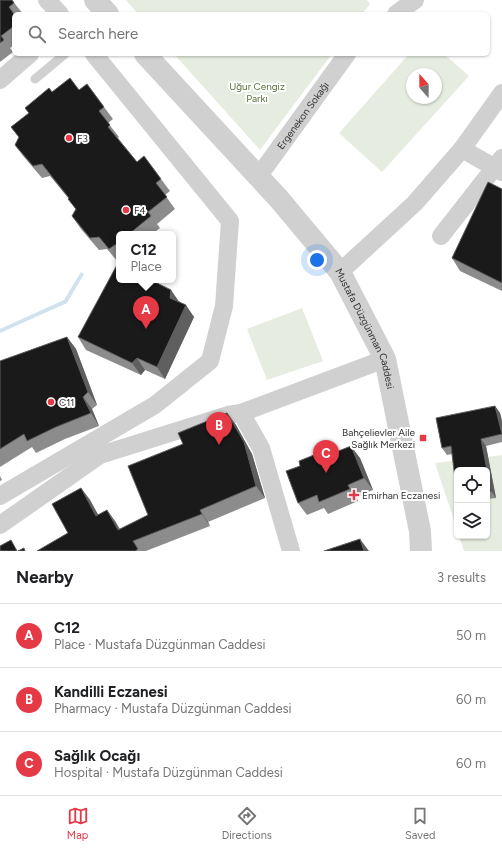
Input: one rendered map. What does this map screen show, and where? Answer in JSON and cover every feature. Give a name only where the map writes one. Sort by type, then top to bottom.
[{"type":"street","points":[[47,0],[58,12]]},
{"type":"street","points":[[95,0],[106,12]]},
{"type":"street","points":[[399,12],[415,0]]},
{"type":"street","points":[[0,80],[28,56]]},
{"type":"street","points":[[0,496],[155,405],[210,361],[224,306],[230,221],[96,56]]},
{"type":"street","name":"Mustafa Düzgünman Caddesi","points":[[147,56],[279,199],[340,272],[385,359],[420,541],[430,551]]},
{"type":"street","name":"Ergenekon Sokağı","points":[[258,177],[346,56]]},
{"type":"street","points":[[340,272],[415,203],[462,149],[502,93]]},
{"type":"street","points":[[441,236],[500,166],[462,149]]},
{"type":"street","points":[[0,525],[100,455],[228,415],[241,414],[385,359]]},
{"type":"street","points":[[241,414],[261,448],[291,551]]},
{"type":"lane","points":[[35,79],[63,56]]},
{"type":"green space","points":[[126,0],[367,0],[370,4],[364,12],[136,12]]},
{"type":"green space","name":"Uğur Cengiz Parkı","points":[[176,56],[330,56],[260,150]]},
{"type":"green space","points":[[407,56],[446,56],[469,76],[382,172],[339,133]]},
{"type":"green space","points":[[302,308],[323,361],[267,380],[247,329]]},
{"type":"green space","points":[[502,455],[502,551],[464,551],[460,539],[490,539],[490,467],[454,467],[454,520],[435,463]]},
{"type":"water","points":[[81,272],[84,274],[67,303],[0,333],[0,329],[64,300]]},
{"type":"building","points":[[0,0],[12,0],[14,3],[9,7],[13,12],[12,28],[1,36],[4,40],[0,43]]},
{"type":"building","points":[[70,78],[79,90],[87,84],[104,107],[99,111],[110,125],[108,127],[137,162],[144,156],[161,179],[156,183],[167,197],[148,212],[151,216],[133,231],[116,231],[116,244],[109,249],[99,237],[90,238],[72,216],[76,209],[42,164],[33,166],[15,145],[19,137],[11,127],[29,113],[25,108],[49,88],[52,92]]},
{"type":"building","points":[[488,182],[502,189],[502,283],[452,258]]},
{"type":"building","points":[[116,267],[116,283],[157,283],[171,290],[170,298],[186,305],[157,367],[137,358],[132,363],[78,337]]},
{"type":"building","name":"C11","points":[[67,337],[88,392],[83,397],[91,413],[56,427],[27,441],[24,434],[0,449],[0,361]]},
{"type":"building","points":[[495,406],[502,434],[481,439],[486,467],[454,467],[454,470],[451,446],[442,448],[436,418]]},
{"type":"building","points":[[227,413],[244,442],[256,486],[200,510],[202,514],[133,541],[138,549],[135,551],[37,551],[68,533],[52,504],[81,488],[96,516],[107,510],[118,530],[148,515],[128,466],[183,444],[178,433]]},
{"type":"building","points":[[351,446],[364,478],[348,485],[350,489],[319,502],[317,495],[298,503],[286,471],[300,466],[299,461],[334,447],[336,452]]},
{"type":"building","points":[[360,539],[364,551],[324,551]]},
{"type":"building","points":[[11,540],[17,551],[0,551],[0,546]]},
{"type":"building","points":[[24,548],[25,551],[18,551]]},
{"type":"place","name":"F3","points":[[69,138]]},
{"type":"place","name":"F4","points":[[126,210]]},
{"type":"place","name":"C12","points":[[146,329]]},
{"type":"place","name":"C11","points":[[51,402]]},
{"type":"place","name":"Bahçelievler Aile Sağlık Merkezi","points":[[423,438]]},
{"type":"place","name":"Kandilli Eczanesi","points":[[219,445]]},
{"type":"place","name":"Sağlık Ocağı","points":[[326,473]]},
{"type":"place","name":"Emirhan Eczanesi","points":[[354,495]]}]
